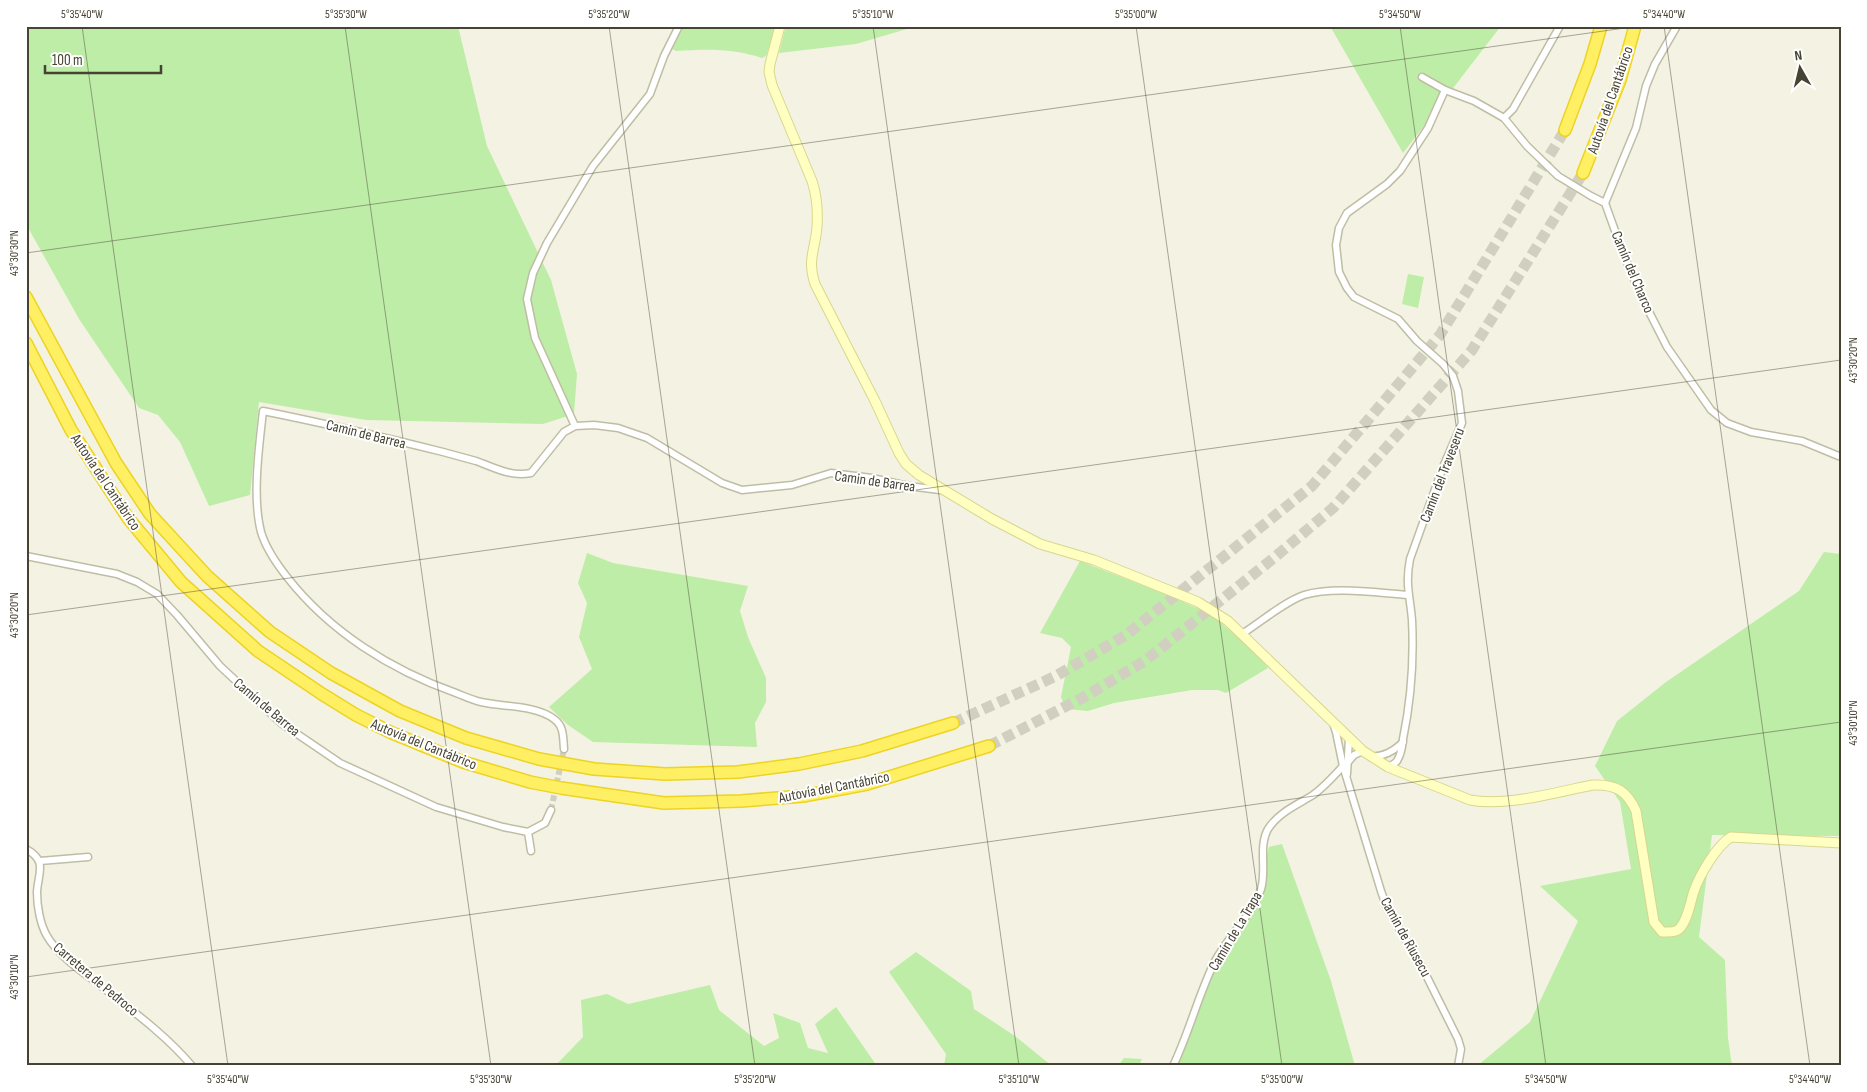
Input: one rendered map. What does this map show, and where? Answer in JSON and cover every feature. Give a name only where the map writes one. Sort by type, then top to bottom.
[{"type":"highway","name":"Autovía del Cantábrico","points":[[1565,130],[1601,26]]},
{"type":"highway","name":"Autovía del Cantábrico","points":[[1583,173],[1620,80],[1635,26]]},
{"type":"highway","name":"Autovía del Cantábrico","points":[[26,297],[116,464],[150,514],[207,576],[270,632],[330,673],[400,711],[466,738],[539,759],[594,769],[665,774],[738,772],[799,764],[862,751],[953,723]]},
{"type":"highway","name":"Autovía del Cantábrico","points":[[26,343],[71,430],[128,518],[182,582],[258,651],[339,704],[392,733],[463,762],[530,782],[664,803],[741,802],[803,796],[867,784],[989,746]]},
{"type":"street","points":[[575,426],[535,338],[527,299],[533,273],[547,243],[592,166],[650,94],[664,56],[679,26]]},
{"type":"street","points":[[780,26],[769,72],[772,84],[817,196],[817,228],[811,270],[815,284],[875,401],[899,453],[906,464],[919,475],[992,520],[1040,544],[1094,560],[1198,602],[1228,621],[1363,751],[1388,767],[1470,800],[1481,802],[1517,800],[1593,785],[1602,785],[1623,791],[1631,799],[1636,812],[1652,913],[1654,922],[1662,932],[1676,932],[1680,929],[1695,888],[1704,870],[1724,842],[1731,837],[1841,843]]},
{"type":"street","points":[[1504,118],[1513,109],[1560,26]]},
{"type":"street","points":[[1422,77],[1445,90],[1474,101],[1504,118],[1527,146],[1558,176],[1605,203],[1636,128],[1646,86],[1655,64],[1677,26]]},
{"type":"street","name":"Camín del Traveseru","points":[[1388,767],[1396,762],[1403,750],[1410,710],[1412,620],[1407,573],[1410,559],[1443,467],[1462,423],[1458,391],[1453,376],[1398,319],[1354,297],[1339,272],[1336,245],[1339,228],[1347,213],[1387,184],[1404,165],[1428,128],[1445,90]]},
{"type":"street","name":"Camín del Charco","points":[[1605,203],[1642,298],[1667,347],[1711,410],[1727,423],[1751,432],[1802,441],[1841,457]]},
{"type":"street","name":"Camin de Barrea","points":[[564,749],[563,730],[554,718],[532,709],[480,702],[426,683],[372,653],[333,626],[300,593],[271,557],[261,531],[257,505],[258,457],[263,411],[444,452],[510,474],[531,473],[564,432],[575,426],[594,425],[618,428],[647,438],[722,483],[742,490],[792,485],[831,474],[872,478],[908,486],[942,490]]},
{"type":"street","name":"Camín de Barrea","points":[[26,556],[116,574],[137,582],[157,594],[177,614],[220,666],[281,723],[340,762],[436,807],[502,827],[528,832]]},
{"type":"street","points":[[1242,634],[1305,595],[1332,591],[1408,595]]},
{"type":"street","name":"Camín de Riusecu","points":[[1331,720],[1346,764]]},
{"type":"street","points":[[1341,753],[1344,741],[1349,738]]},
{"type":"street","name":"Camín de Riusecu","points":[[1349,738],[1346,764],[1347,776],[1387,908],[1422,967],[1458,1039],[1461,1049],[1458,1066]]},
{"type":"street","points":[[1388,767],[1388,761],[1403,742]]},
{"type":"street","points":[[1370,757],[1388,754],[1396,749]]},
{"type":"street","points":[[1346,764],[1354,755],[1363,751]]},
{"type":"street","name":"Camín de La Trapa","points":[[1173,1066],[1215,961],[1251,909],[1261,889],[1264,875],[1263,852],[1268,830],[1292,805],[1315,793],[1346,764]]},
{"type":"street","points":[[531,851],[528,832],[545,823],[551,810]]},
{"type":"street","points":[[26,849],[34,853],[40,861],[88,857]]},
{"type":"street","name":"Carretera de Pedroco","points":[[40,861],[41,869],[37,892],[39,913],[47,936],[58,950],[142,1017],[183,1055],[192,1066]]},
{"type":"green space","points":[[26,26],[458,26],[487,146],[551,280],[577,374],[574,414],[543,424],[366,420],[259,402],[250,495],[209,506],[180,442],[158,415],[139,408],[79,319],[26,224]]},
{"type":"green space","points":[[684,26],[776,26],[766,56],[762,58],[740,52],[719,50],[676,51],[672,49]]},
{"type":"green space","points":[[786,26],[917,26],[856,44],[779,53]]},
{"type":"green space","points":[[1330,26],[1501,26],[1403,153]]},
{"type":"green space","points":[[1408,274],[1424,277],[1418,308],[1402,304]]},
{"type":"green space","points":[[1824,552],[1841,554],[1841,836],[1712,835],[1699,937],[1725,960],[1728,1038],[1732,1066],[1477,1066],[1530,1022],[1578,921],[1540,886],[1631,869],[1620,802],[1595,766],[1617,721],[1666,682],[1799,591]]},
{"type":"green space","points":[[587,553],[613,563],[748,586],[740,611],[748,637],[766,678],[766,702],[755,723],[757,747],[593,742],[568,725],[549,707],[592,669],[579,637],[587,603],[578,583]]},
{"type":"green space","points":[[1080,561],[1170,596],[1210,614],[1251,648],[1268,668],[1226,693],[1218,690],[1192,690],[1114,703],[1088,711],[1066,709],[1061,697],[1071,647],[1062,638],[1040,633]]},
{"type":"green space","points":[[1282,844],[1331,981],[1355,1066],[1175,1066],[1214,968],[1254,909],[1269,847]]},
{"type":"green space","points":[[916,952],[971,991],[974,1009],[1015,1036],[1052,1066],[944,1066],[946,1054],[889,972]]},
{"type":"green space","points":[[710,985],[719,1010],[764,1046],[779,1038],[773,1013],[800,1023],[808,1048],[828,1053],[815,1024],[836,1007],[877,1066],[555,1066],[583,1037],[581,1000],[607,994],[628,1004]]},
{"type":"green space","points":[[1124,1058],[1142,1059],[1139,1066],[1118,1066]]},
{"type":"tunnel","points":[[953,723],[1056,676],[1126,635],[1312,486],[1440,335],[1565,130]]},
{"type":"tunnel","points":[[989,746],[1086,696],[1146,660],[1333,508],[1472,350],[1583,173]]},
{"type":"tunnel","points":[[551,810],[564,749]]}]
